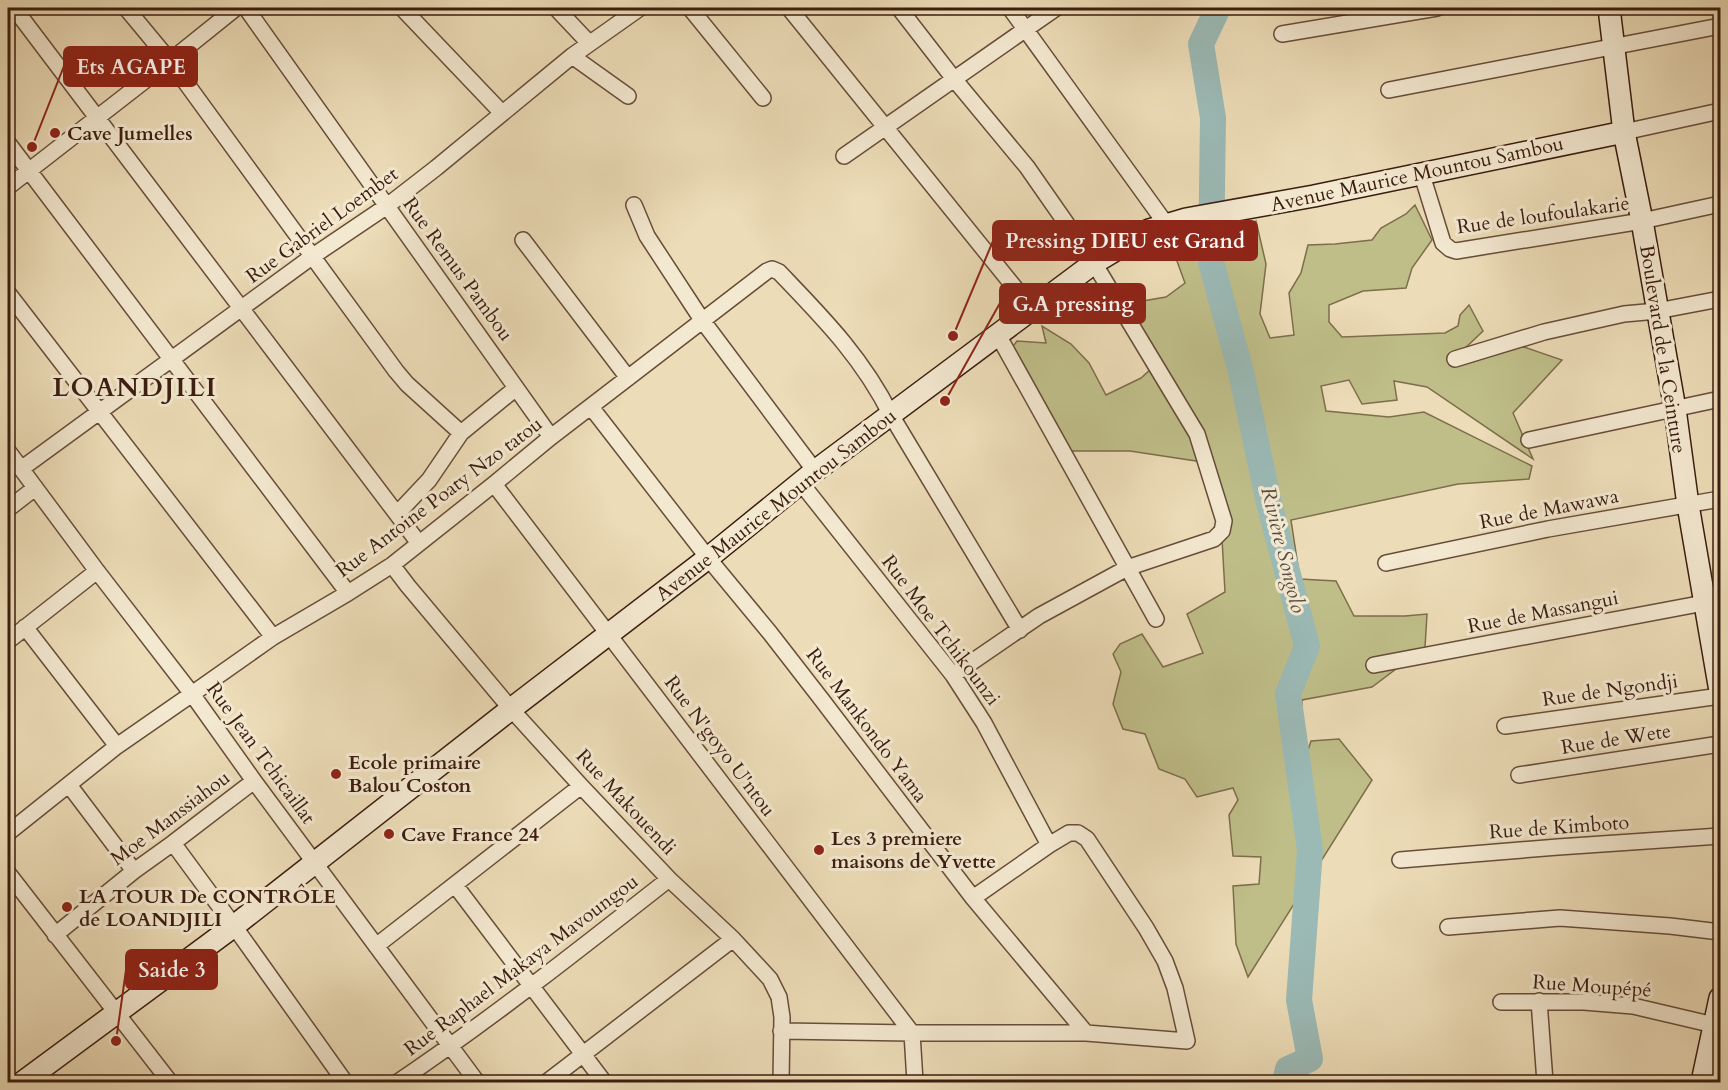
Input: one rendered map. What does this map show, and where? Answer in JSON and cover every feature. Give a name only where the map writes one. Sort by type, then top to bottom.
[{"type":"street","points":[[14,8],[418,542]]},
{"type":"street","points":[[126,8],[170,61],[396,371],[407,384],[461,433]]},
{"type":"street","points":[[8,187],[236,8]]},
{"type":"street","name":"Rue Remus Pambou","points":[[246,8],[551,437]]},
{"type":"street","points":[[402,8],[502,113]]},
{"type":"street","points":[[556,8],[589,44]]},
{"type":"street","name":"Rue Gabriel Loembet","points":[[21,469],[313,256],[387,206],[572,56],[640,8]]},
{"type":"street","points":[[690,8],[763,98]]},
{"type":"street","points":[[789,8],[1032,309]]},
{"type":"street","points":[[899,8],[1027,167],[1094,263],[1197,434],[1224,521],[1222,531],[1214,539],[1127,568],[1039,616],[953,675]]},
{"type":"street","points":[[1010,8],[1176,221]]},
{"type":"street","points":[[844,156],[1056,8]]},
{"type":"street","points":[[1282,34],[1437,8]]},
{"type":"street","name":"Boulevard de la Ceinture","points":[[1610,8],[1624,132],[1675,409],[1688,505],[1697,550],[1712,602],[1720,691]]},
{"type":"street","points":[[1389,90],[1720,26]]},
{"type":"street","points":[[572,56],[628,96]]},
{"type":"street","points":[[1624,132],[1720,111]]},
{"type":"street","name":"Avenue Maurice Mountou Sambou","points":[[23,1083],[234,926],[511,708],[708,558],[808,477],[1094,263],[1149,230],[1176,221],[1422,175],[1624,132]]},
{"type":"street","points":[[8,143],[348,593]]},
{"type":"street","name":"Rue de loufoulakarie","points":[[1422,175],[1443,243],[1456,252],[1642,221],[1720,204]]},
{"type":"street","name":"Rue Moe Tchikounzi","points":[[634,205],[647,236],[808,477],[953,675],[984,723],[1049,845]]},
{"type":"street","points":[[523,240],[628,378]]},
{"type":"street","name":"Rue Antoine Poaty Nzo tatou","points":[[8,833],[117,746],[273,637],[392,565],[551,437],[767,271],[772,269],[779,272],[838,334],[873,381],[891,415]]},
{"type":"street","points":[[8,293],[273,637]]},
{"type":"street","points":[[1455,359],[1544,332],[1624,314],[1657,311],[1720,298]]},
{"type":"street","points":[[998,335],[1156,619]]},
{"type":"street","points":[[397,514],[429,480],[461,433],[516,388]]},
{"type":"street","points":[[1529,440],[1720,399]]},
{"type":"street","name":"Rue Mankondo Yama","points":[[591,407],[809,683],[973,898],[1086,1033]]},
{"type":"street","points":[[891,415],[1020,630]]},
{"type":"street","name":"Rue Jean Tchicaillat","points":[[8,451],[192,694],[477,1083]]},
{"type":"street","name":"Rue N'goyo U'ntou","points":[[494,484],[912,1033]]},
{"type":"street","points":[[8,509],[34,488]]},
{"type":"street","name":"Rue de Mawawa","points":[[1386,563],[1548,529],[1720,500]]},
{"type":"street","name":"Rue Makouendi","points":[[392,565],[511,708],[582,786],[669,879],[733,939],[770,978],[779,997],[782,1031],[781,1083]]},
{"type":"street","points":[[8,641],[97,571]]},
{"type":"street","name":"Rue de Massangui","points":[[1374,665],[1712,602]]},
{"type":"street","points":[[25,627],[117,746]]},
{"type":"street","name":"Rue de Ngondji","points":[[1505,726],[1720,696]]},
{"type":"street","name":"Rue de Wete","points":[[1519,775],[1720,744]]},
{"type":"street","name":"Moe Manssiahou","points":[[55,935],[134,871],[254,781]]},
{"type":"street","points":[[69,785],[134,871]]},
{"type":"street","points":[[376,946],[582,786]]},
{"type":"street","points":[[782,1031],[1086,1033],[1187,1041],[1175,988],[1165,961],[1087,839],[1078,832],[1069,833],[1049,845],[973,898]]},
{"type":"street","name":"Rue de Kimboto","points":[[1400,860],[1720,836]]},
{"type":"street","points":[[173,843],[345,1083]]},
{"type":"street","points":[[8,873],[170,1083]]},
{"type":"street","name":"Rue Raphael Makaya Mavoungou","points":[[398,1083],[533,987],[669,879]]},
{"type":"street","points":[[455,885],[604,1083]]},
{"type":"street","points":[[1448,927],[1560,918],[1720,932]]},
{"type":"street","points":[[547,1083],[733,939]]},
{"type":"street","points":[[1702,1083],[1720,998]]},
{"type":"street","points":[[1539,1001],[1545,1083]]},
{"type":"street","name":"Rue Moupépé","points":[[1501,1002],[1584,1002],[1632,1006],[1714,1025]]},
{"type":"street","points":[[912,1033],[915,1083]]},
{"type":"shaded area","points":[[1415,205],[1432,240],[1412,268],[1406,288],[1363,291],[1329,305],[1329,322],[1342,337],[1445,333],[1458,326],[1460,315],[1469,305],[1483,331],[1461,352],[1524,347],[1562,360],[1513,413],[1533,459],[1427,387],[1394,381],[1397,400],[1362,404],[1349,380],[1321,386],[1326,411],[1389,417],[1424,412],[1532,466],[1529,479],[1458,484],[1291,520],[1300,579],[1336,581],[1354,616],[1427,614],[1425,647],[1372,687],[1302,700],[1301,734],[1307,753],[1311,741],[1339,739],[1372,780],[1248,977],[1236,944],[1233,886],[1259,884],[1261,857],[1233,856],[1229,815],[1238,800],[1233,788],[1197,797],[1185,779],[1159,769],[1145,734],[1123,729],[1113,704],[1121,672],[1113,654],[1120,644],[1142,634],[1163,667],[1203,653],[1187,614],[1225,592],[1222,539],[1231,525],[1209,463],[1130,451],[1062,451],[1007,354],[1017,341],[1046,343],[1042,326],[1071,344],[1089,363],[1106,395],[1141,378],[1153,367],[1137,323],[1137,302],[1166,297],[1185,283],[1170,242],[1209,229],[1232,231],[1256,221],[1266,264],[1260,314],[1270,338],[1294,335],[1289,293],[1301,273],[1308,245],[1372,240],[1381,228],[1406,214]]},
{"type":"waterway","name":"Rivière Songolo","points":[[1218,8],[1201,44],[1213,118],[1211,262],[1241,372],[1269,503],[1307,646],[1288,694],[1310,850],[1299,1000],[1310,1059],[1288,1069],[1285,1082]]},
{"type":"place","name":"Cave Jumelles","points":[[55,133]]},
{"type":"place","name":"Ets AGAPE","points":[[32,147]]},
{"type":"place","name":"Pressing DIEU est Grand","points":[[953,336]]},
{"type":"place","name":"G.A pressing","points":[[945,401]]},
{"type":"place","name":"Ecole primaire Balou Coston","points":[[336,774]]},
{"type":"place","name":"Cave France 24","points":[[389,834]]},
{"type":"place","name":"Les 3 premiere maisons de Yvette","points":[[819,850]]},
{"type":"place","name":"LA TOUR De CONTRÔLE de LOANDJILI","points":[[67,907]]},
{"type":"place","name":"Saide 3","points":[[116,1041]]},
{"type":"district","name":"LOANDJILI","points":[[135,387]]}]
